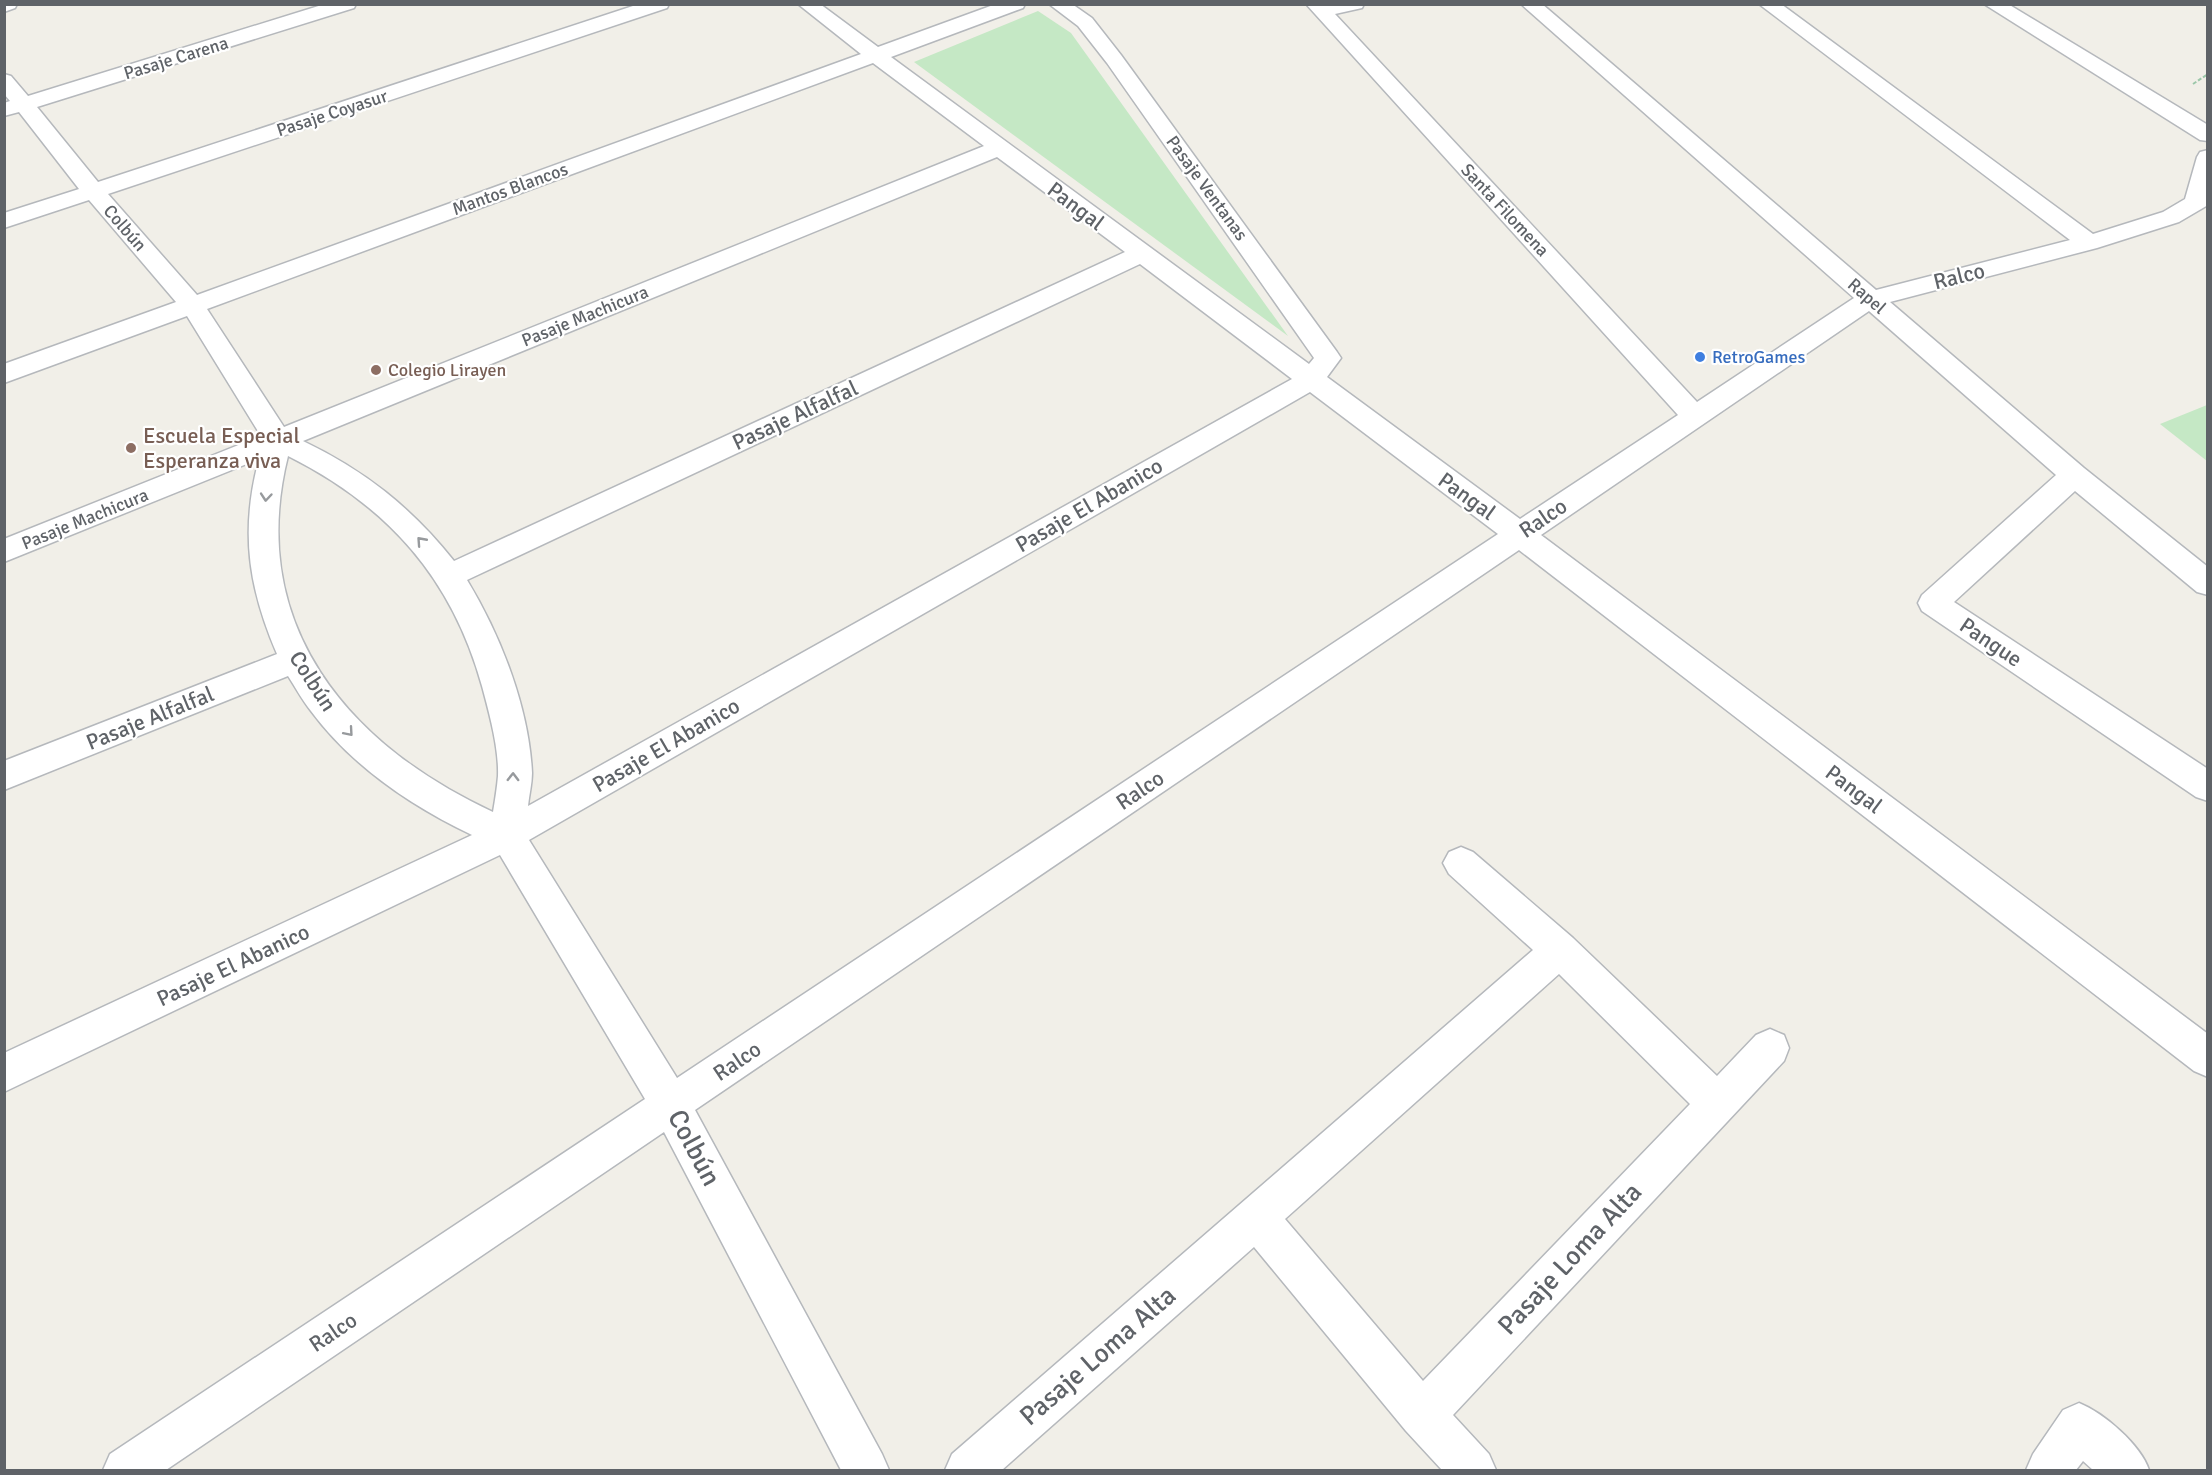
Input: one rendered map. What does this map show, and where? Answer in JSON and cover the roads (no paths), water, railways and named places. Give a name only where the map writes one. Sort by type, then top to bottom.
[{"type":"street","name":"Pasaje Carena","points":[[14,107],[347,4]]},
{"type":"street","name":"Pasaje Coyasur","points":[[4,221],[660,4]]},
{"type":"street","name":"Pangal","points":[[807,4],[1141,255],[1519,534],[2208,1058]]},
{"type":"street","name":"Mantos Blancos","points":[[4,374],[1016,4]]},
{"type":"street","name":"Pasaje Ventanas","points":[[1058,4],[1084,22],[1114,59],[1328,358],[1310,380]]},
{"type":"street","points":[[1318,8],[1355,4]]},
{"type":"street","name":"Rapel","points":[[1530,4],[2074,475],[2208,584]]},
{"type":"street","points":[[1768,4],[2089,243]]},
{"type":"street","points":[[1993,4],[2208,135]]},
{"type":"street","name":"Santa Filomena","points":[[1318,8],[1695,416]]},
{"type":"street","name":"Colbún","points":[[4,80],[14,107],[94,192],[192,305],[278,440],[267,483],[263,527],[266,571],[276,616],[295,660],[322,702],[358,742],[403,778],[438,800],[507,835],[671,1105],[866,1470]]},
{"type":"street","name":"Pasaje Machicura","points":[[4,551],[999,148]]},
{"type":"street","name":"Ralco","points":[[126,1470],[1870,299],[2089,243],[2171,217],[2202,198],[2208,157]]},
{"type":"street","name":"Pasaje Alfalfal","points":[[449,576],[1141,255]]},
{"type":"street","name":"Pasaje El Abanico","points":[[4,1073],[507,835],[1310,380]]},
{"type":"street","points":[[278,440],[319,460],[374,497],[422,541],[449,576],[474,618],[492,665],[507,717],[515,774],[507,835]]},
{"type":"street","name":"Pangue","points":[[2074,475],[1934,603],[2208,787]]},
{"type":"street","name":"Pasaje Alfalfal","points":[[4,776],[295,660]]},
{"type":"street","points":[[1461,863],[1560,950],[1717,1103]]},
{"type":"street","name":"Pasaje Loma Alta","points":[[968,1470],[1560,950]]},
{"type":"street","name":"Pasaje Loma Alta","points":[[1422,1415],[1770,1048]]},
{"type":"street","points":[[1256,1217],[1422,1415],[1473,1470]]},
{"type":"street","points":[[2049,1470],[2079,1426],[2126,1470]]},
{"type":"place","name":"RetroGames","points":[[1700,357]]},
{"type":"place","name":"Colegio Lirayen","points":[[376,370]]},
{"type":"place","name":"Escuela Especial Esperanza viva","points":[[131,448]]}]
